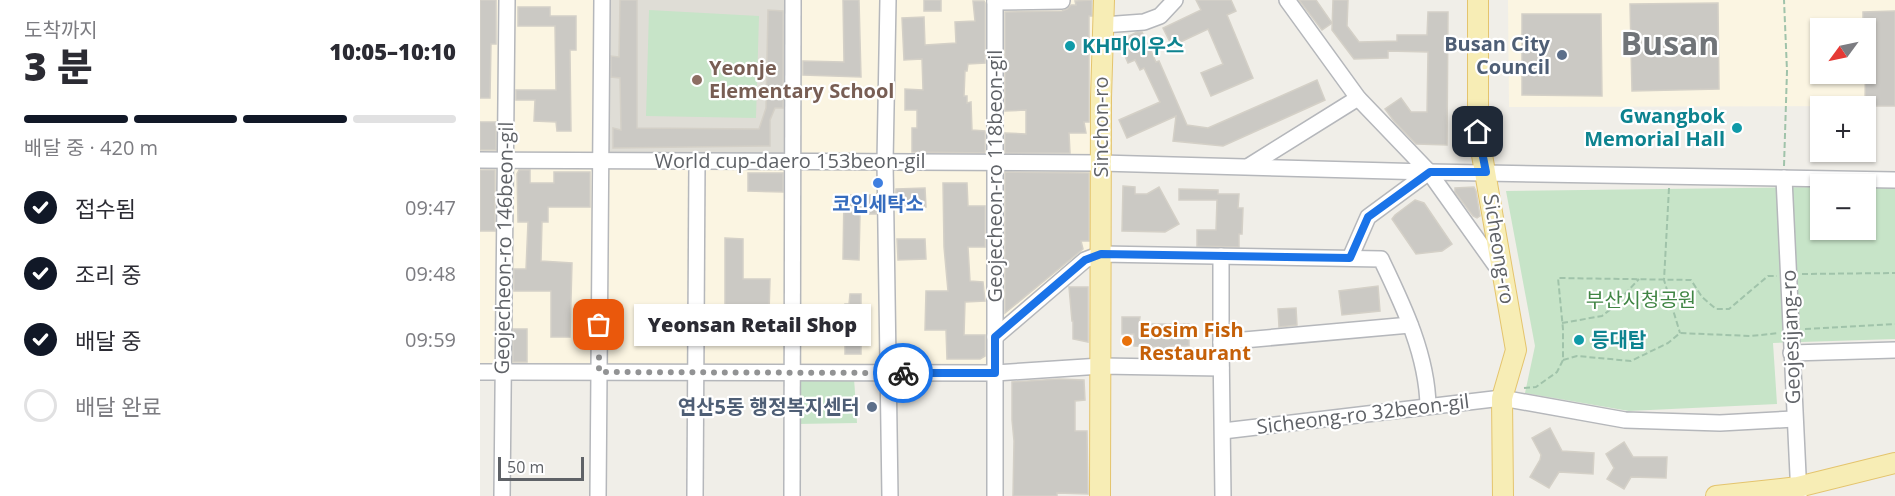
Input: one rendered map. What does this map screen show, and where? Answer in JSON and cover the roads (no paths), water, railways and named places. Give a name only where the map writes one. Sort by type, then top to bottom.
[{"type":"main road","name":"Sinchon-ro","points":[[1100,496],[1104,0]]},
{"type":"main road","name":"Sicheong-ro","points":[[1478,0],[1478,132],[1516,350],[1504,393],[1503,496]]},
{"type":"main road","points":[[1716,496],[1799,491],[1895,463]]},
{"type":"street","name":"Geojecheon-ro 146beon-gil","points":[[502,496],[507,0]]},
{"type":"street","points":[[598,496],[602,0]]},
{"type":"street","points":[[792,496],[793,0]]},
{"type":"street","points":[[888,0],[885,162],[890,496]]},
{"type":"street","points":[[1103,26],[1144,22],[1160,16],[1174,0]]},
{"type":"street","points":[[1287,0],[1358,98],[1430,172],[1503,275]]},
{"type":"street","points":[[995,1],[1062,1]]},
{"type":"street","name":"Geojecheon-ro 118beon-gil","points":[[995,1],[995,496]]},
{"type":"street","points":[[1249,166],[1358,98]]},
{"type":"street","name":"World cup-daero 153beon-gil","points":[[480,160],[1101,163],[1430,172],[1895,180]]},
{"type":"street","points":[[694,496],[697,161]]},
{"type":"street","points":[[1350,258],[1368,217],[1430,172]]},
{"type":"street","name":"Geojesijang-ro","points":[[1784,178],[1796,331],[1791,353],[1799,491]]},
{"type":"street","points":[[995,337],[1085,260],[1101,254],[1381,259],[1410,325],[1422,362],[1428,406]]},
{"type":"street","points":[[1221,256],[1223,496]]},
{"type":"street","points":[[1221,342],[1410,325]]},
{"type":"street","points":[[1791,353],[1895,350]]},
{"type":"street","points":[[480,372],[995,373],[1101,366],[1221,368]]},
{"type":"street","name":"Sicheong-ro 32beon-gil","points":[[1223,431],[1428,406],[1504,393],[1625,420],[1720,423],[1794,418]]},
{"type":"place","name":"KH마이우스","points":[[1070,46]]},
{"type":"place","name":"Busan City Council","points":[[1562,55]]},
{"type":"place","name":"Yeonje Elementary School","points":[[697,80]]},
{"type":"place","name":"Gwangbok Memorial Hall","points":[[1737,128]]},
{"type":"place","name":"코인세탁소","points":[[878,183]]},
{"type":"place","name":"Yeonsan Retail Shop","points":[[599,325]]},
{"type":"place","name":"등대탑","points":[[1579,340]]},
{"type":"place","name":"Eosim Fish Restaurant","points":[[1127,341]]},
{"type":"place","name":"연산5동 행정복지센터","points":[[872,407]]},
{"type":"district","name":"Busan","points":[[1670,44]]},
{"type":"park label","name":"부산시청공원","points":[[1641,300]]}]
